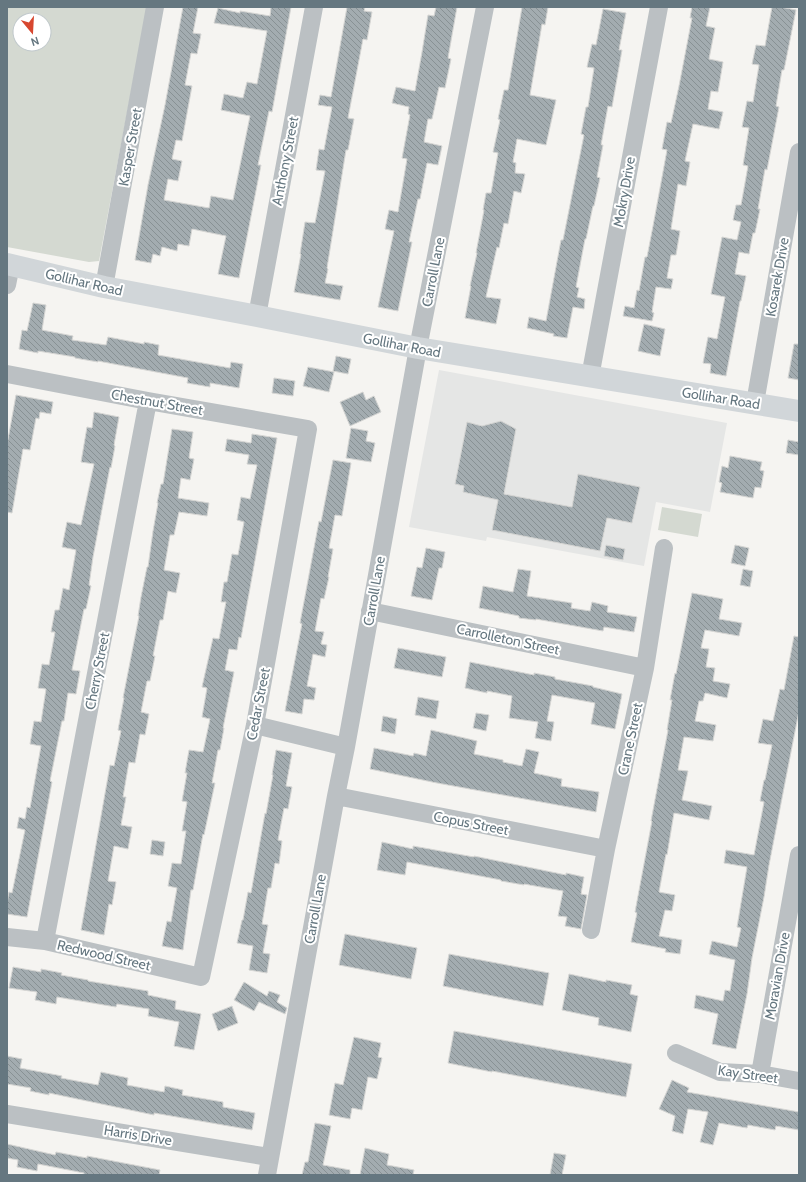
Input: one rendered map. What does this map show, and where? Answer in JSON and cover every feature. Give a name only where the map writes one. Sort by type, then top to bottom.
[{"type":"main road","name":"Gollihar Road","points":[[8,271],[104,287],[418,348],[799,411]]},
{"type":"street","name":"Kasper Street","points":[[104,287],[155,7]]},
{"type":"street","name":"Anthony Street","points":[[257,316],[314,7]]},
{"type":"street","name":"Carroll Lane","points":[[267,1175],[418,348],[485,7]]},
{"type":"street","name":"Mokry Drive","points":[[590,377],[659,7]]},
{"type":"street","name":"Kosarek Drive","points":[[755,403],[799,152]]},
{"type":"street","name":"Chestnut Street","points":[[7,374],[148,401],[308,429]]},
{"type":"street","name":"Cherry Street","points":[[46,941],[148,401]]},
{"type":"street","name":"Cedar Street","points":[[201,977],[255,725],[308,429]]},
{"type":"street","name":"Crane Street","points":[[591,930],[606,849],[645,668],[664,548]]},
{"type":"street","name":"Carrolleton Street","points":[[370,611],[645,668]]},
{"type":"street","points":[[255,725],[346,747]]},
{"type":"street","name":"Copus Street","points":[[336,796],[606,849]]},
{"type":"street","name":"Moravian Drive","points":[[760,1074],[799,855]]},
{"type":"street","name":"Redwood Street","points":[[7,937],[46,941],[201,977]]},
{"type":"street","name":"Kay Street","points":[[676,1053],[720,1072],[760,1074],[799,1081]]},
{"type":"street","name":"Harris Drive","points":[[7,1114],[270,1157]]},
{"type":"shaded area","points":[[7,7],[147,7],[99,261],[89,262],[7,247]]},
{"type":"shaded area","points":[[439,370],[727,423],[710,512],[656,502],[644,566],[487,537],[486,541],[409,527]]},
{"type":"shaded area","points":[[662,507],[702,514],[698,537],[658,530]]},
{"type":"building","points":[[183,7],[198,7],[193,33],[201,34],[197,54],[191,53],[185,85],[192,86],[182,141],[176,140],[172,159],[182,161],[178,181],[168,179],[164,200],[209,208],[211,196],[233,200],[250,116],[221,110],[224,94],[243,98],[247,82],[257,84],[267,31],[214,23],[218,8],[240,13],[240,11],[270,16],[271,7],[291,7],[272,112],[269,111],[258,165],[261,165],[239,278],[218,274],[226,236],[192,229],[189,246],[178,244],[177,251],[162,247],[160,256],[153,254],[151,263],[135,260],[148,185],[165,105]]},
{"type":"building","points":[[347,7],[365,7],[364,11],[372,12],[367,40],[363,39],[348,118],[354,119],[348,150],[346,150],[325,283],[343,286],[340,300],[294,292],[305,222],[315,223],[325,171],[316,170],[319,149],[324,150],[332,107],[318,105],[320,95],[331,97]]},
{"type":"building","points":[[436,7],[457,7],[448,58],[451,59],[445,88],[439,87],[432,119],[428,119],[424,142],[442,146],[438,165],[427,163],[409,242],[412,242],[398,311],[378,307],[394,231],[385,229],[389,210],[398,212],[407,159],[402,158],[410,115],[408,114],[409,107],[392,103],[396,87],[415,91],[428,15],[434,16]]},
{"type":"building","points":[[522,7],[548,7],[545,25],[542,24],[530,95],[556,100],[546,145],[517,139],[513,162],[516,163],[515,173],[525,174],[521,193],[514,191],[508,224],[504,223],[486,297],[501,299],[496,324],[465,318],[486,193],[491,193],[498,153],[493,152],[500,120],[498,119],[504,90],[508,90]]},
{"type":"building","points":[[692,7],[710,7],[706,26],[715,28],[709,59],[723,62],[718,92],[711,91],[708,109],[723,112],[719,129],[693,124],[685,161],[690,162],[686,186],[678,184],[671,229],[680,231],[676,255],[671,255],[667,278],[673,279],[671,289],[656,287],[652,321],[623,316],[625,306],[634,308],[637,290],[639,291],[645,257],[647,257],[667,150],[662,149],[667,122],[671,123],[679,86],[692,18],[690,18]]},
{"type":"building","points":[[772,7],[796,10],[784,70],[782,70],[776,106],[779,107],[767,170],[765,169],[758,209],[760,209],[755,233],[753,233],[749,254],[739,252],[735,274],[746,276],[726,376],[710,373],[711,364],[703,363],[708,337],[717,339],[725,297],[711,294],[722,237],[737,240],[741,222],[733,220],[736,205],[741,205],[748,166],[743,165],[749,128],[742,127],[747,101],[753,102],[759,65],[752,64],[756,45],[765,46]]},
{"type":"building","points":[[603,9],[626,13],[619,50],[622,50],[612,107],[608,106],[597,177],[600,178],[585,239],[576,287],[579,288],[577,297],[585,299],[584,309],[573,307],[567,338],[553,336],[554,334],[527,328],[529,317],[546,321],[561,240],[563,240],[584,135],[581,134],[586,107],[588,107],[594,68],[587,67],[592,44],[596,45]]},
{"type":"building","points":[[33,303],[46,305],[42,330],[73,336],[72,340],[106,345],[108,337],[144,344],[144,342],[159,345],[158,355],[230,368],[231,362],[243,364],[239,388],[210,383],[210,387],[187,383],[188,378],[75,357],[38,351],[38,353],[19,349],[22,330],[27,331]]},
{"type":"building","points":[[644,324],[665,329],[660,356],[638,351]]},
{"type":"building","points":[[794,344],[799,344],[799,380],[788,378]]},
{"type":"building","points":[[336,356],[351,359],[348,374],[333,371]]},
{"type":"building","points":[[308,367],[334,372],[329,392],[303,386]]},
{"type":"building","points":[[274,378],[295,381],[293,396],[272,393]]},
{"type":"building","points":[[363,392],[366,400],[374,396],[381,412],[350,426],[340,402]]},
{"type":"building","points":[[16,395],[53,402],[51,414],[40,412],[39,419],[36,418],[30,450],[23,449],[12,513],[7,512],[7,445]]},
{"type":"building","points":[[94,412],[119,417],[111,468],[110,467],[93,557],[89,585],[91,586],[86,609],[84,609],[72,670],[80,671],[76,694],[68,693],[64,721],[62,721],[50,781],[52,782],[27,917],[7,914],[9,892],[12,893],[25,830],[17,828],[19,817],[25,819],[27,807],[30,808],[41,746],[30,744],[34,721],[41,722],[46,689],[38,688],[42,664],[49,665],[55,632],[51,632],[55,610],[59,610],[63,588],[69,590],[76,550],[62,547],[67,522],[81,525],[94,464],[81,462],[87,427],[92,428]]},
{"type":"building","points":[[501,421],[516,429],[504,494],[572,507],[578,474],[640,487],[632,523],[607,518],[600,551],[492,530],[498,500],[463,492],[464,486],[455,484],[467,422],[482,426]]},
{"type":"building","points":[[351,428],[368,431],[366,441],[375,443],[371,462],[346,458]]},
{"type":"building","points":[[172,429],[193,432],[189,458],[194,459],[190,480],[181,478],[178,498],[209,503],[207,516],[179,512],[174,535],[170,535],[164,570],[180,573],[176,593],[168,591],[163,620],[160,620],[150,681],[147,681],[141,712],[149,714],[145,735],[140,734],[135,763],[129,762],[123,797],[126,797],[121,825],[132,827],[128,849],[114,846],[108,881],[116,882],[112,905],[109,904],[104,935],[81,930],[110,765],[114,766],[121,731],[118,730],[123,698],[139,616],[141,597],[148,567],[157,503],[161,484],[163,484]]},
{"type":"building","points":[[252,434],[277,438],[241,638],[239,637],[237,650],[229,649],[225,670],[234,672],[220,750],[218,750],[212,783],[215,783],[204,835],[203,834],[193,890],[191,890],[183,950],[162,946],[167,921],[171,922],[177,888],[168,886],[172,863],[181,864],[186,831],[182,831],[187,802],[182,801],[187,773],[185,773],[189,750],[203,752],[210,719],[202,717],[207,688],[202,687],[213,638],[219,639],[226,602],[221,602],[224,582],[227,582],[232,554],[238,555],[244,522],[237,520],[241,497],[250,499],[257,465],[247,464],[249,455],[225,451],[227,439],[251,443]]},
{"type":"building","points":[[788,440],[799,442],[799,455],[786,453]]},
{"type":"building","points":[[730,456],[762,462],[760,470],[764,471],[761,488],[755,487],[753,498],[720,492],[722,483],[719,482],[722,466],[728,468]]},
{"type":"building","points":[[333,460],[351,463],[342,516],[335,515],[329,548],[333,549],[329,577],[324,599],[321,598],[315,631],[324,632],[321,644],[327,645],[325,657],[313,654],[307,686],[316,688],[314,700],[304,699],[302,714],[285,711],[302,624],[300,623],[319,521],[321,522]]},
{"type":"building","points":[[606,545],[625,549],[623,560],[604,556]]},
{"type":"building","points":[[735,545],[749,548],[745,566],[731,563]]},
{"type":"building","points":[[426,548],[445,552],[442,568],[439,568],[432,600],[411,596],[417,567],[422,568]]},
{"type":"building","points":[[518,569],[531,571],[527,596],[572,603],[571,608],[590,611],[592,602],[608,606],[607,612],[637,617],[634,632],[604,627],[603,631],[536,619],[519,618],[519,616],[479,608],[483,586],[513,592]]},
{"type":"building","points":[[743,569],[753,571],[750,587],[740,585]]},
{"type":"building","points":[[692,593],[723,599],[719,619],[742,623],[739,636],[705,630],[701,648],[709,649],[706,667],[715,668],[713,681],[730,684],[727,698],[705,693],[703,701],[699,701],[695,721],[716,725],[713,741],[684,737],[678,770],[688,771],[682,800],[712,806],[709,820],[674,813],[659,892],[675,895],[672,911],[665,910],[659,936],[682,940],[680,954],[665,952],[666,949],[631,942],[637,913],[635,912],[668,730],[672,700],[670,700]]},
{"type":"building","points":[[794,636],[799,637],[799,711],[769,865],[736,1049],[712,1044],[718,1014],[694,1008],[696,995],[723,1001],[725,990],[730,991],[735,960],[709,954],[712,941],[737,947],[741,928],[737,927],[747,867],[724,863],[726,850],[754,855],[764,802],[760,801],[772,745],[758,743],[763,719],[773,721],[780,689],[784,690]]},
{"type":"building","points":[[398,648],[446,657],[442,677],[394,668]]},
{"type":"building","points":[[470,662],[534,675],[534,673],[555,677],[555,679],[593,686],[622,694],[615,729],[591,724],[595,703],[552,695],[547,721],[554,722],[551,741],[535,738],[538,722],[509,718],[512,696],[487,691],[487,693],[465,688]]},
{"type":"building","points":[[418,697],[439,701],[436,719],[415,715]]},
{"type":"building","points":[[476,713],[489,715],[486,731],[473,728]]},
{"type":"building","points":[[383,716],[397,719],[395,734],[381,731]]},
{"type":"building","points":[[431,730],[477,741],[474,754],[503,760],[503,762],[522,766],[526,749],[539,752],[534,773],[562,779],[561,786],[599,792],[596,812],[437,783],[370,769],[374,748],[413,756],[414,753],[426,756]]},
{"type":"building","points":[[276,750],[292,753],[286,786],[292,787],[288,809],[284,808],[278,840],[282,841],[279,864],[275,863],[271,888],[268,888],[262,924],[268,925],[263,953],[270,954],[267,973],[249,970],[253,946],[237,943],[248,892],[251,893],[273,775]]},
{"type":"building","points":[[152,840],[165,842],[163,856],[150,854]]},
{"type":"building","points":[[382,842],[413,849],[413,846],[474,856],[566,875],[566,873],[584,877],[581,894],[587,895],[581,929],[565,926],[567,917],[558,916],[563,891],[501,881],[407,862],[405,875],[377,870]]},
{"type":"building","points":[[345,934],[417,948],[411,979],[339,965]]},
{"type":"building","points":[[449,954],[549,973],[543,1006],[443,986]]},
{"type":"building","points":[[13,967],[41,972],[41,969],[62,973],[61,975],[88,981],[148,991],[148,995],[176,1001],[175,1009],[201,1014],[194,1050],[174,1046],[179,1022],[148,1016],[149,1009],[117,1004],[116,1007],[57,997],[56,1004],[35,1000],[37,992],[9,988]]},
{"type":"building","points":[[569,974],[606,982],[606,980],[632,985],[630,994],[638,996],[631,1032],[598,1025],[599,1018],[562,1010]]},
{"type":"building","points":[[244,982],[267,996],[269,991],[280,995],[277,1002],[287,1008],[285,1014],[259,1002],[254,1011],[234,1000]]},
{"type":"building","points":[[232,1006],[238,1023],[218,1031],[212,1014]]},
{"type":"building","points":[[454,1031],[632,1064],[626,1097],[448,1063]]},
{"type":"building","points":[[354,1037],[381,1043],[378,1057],[382,1058],[377,1079],[368,1077],[362,1110],[352,1108],[350,1119],[329,1115],[335,1083],[343,1085]]},
{"type":"building","points":[[7,1056],[22,1059],[20,1068],[62,1076],[61,1078],[98,1085],[101,1072],[128,1078],[127,1085],[164,1092],[165,1086],[183,1090],[182,1095],[223,1102],[223,1107],[255,1113],[252,1130],[154,1113],[154,1115],[49,1093],[49,1095],[30,1091],[31,1088],[7,1084]]},
{"type":"building","points":[[672,1080],[689,1088],[687,1092],[799,1112],[799,1130],[776,1126],[775,1130],[748,1125],[747,1128],[719,1123],[713,1145],[700,1142],[708,1112],[688,1109],[683,1134],[672,1131],[675,1116],[659,1109]]},
{"type":"building","points":[[315,1123],[331,1126],[323,1165],[350,1170],[350,1175],[302,1175],[305,1162],[308,1162]]},
{"type":"building","points":[[7,1144],[55,1155],[56,1152],[87,1158],[87,1156],[160,1170],[159,1175],[84,1175],[84,1173],[38,1164],[37,1171],[17,1167],[18,1160],[7,1158]]},
{"type":"building","points":[[365,1148],[389,1154],[387,1165],[414,1170],[413,1175],[360,1175]]},
{"type":"building","points":[[554,1153],[566,1155],[562,1175],[550,1175]]}]
